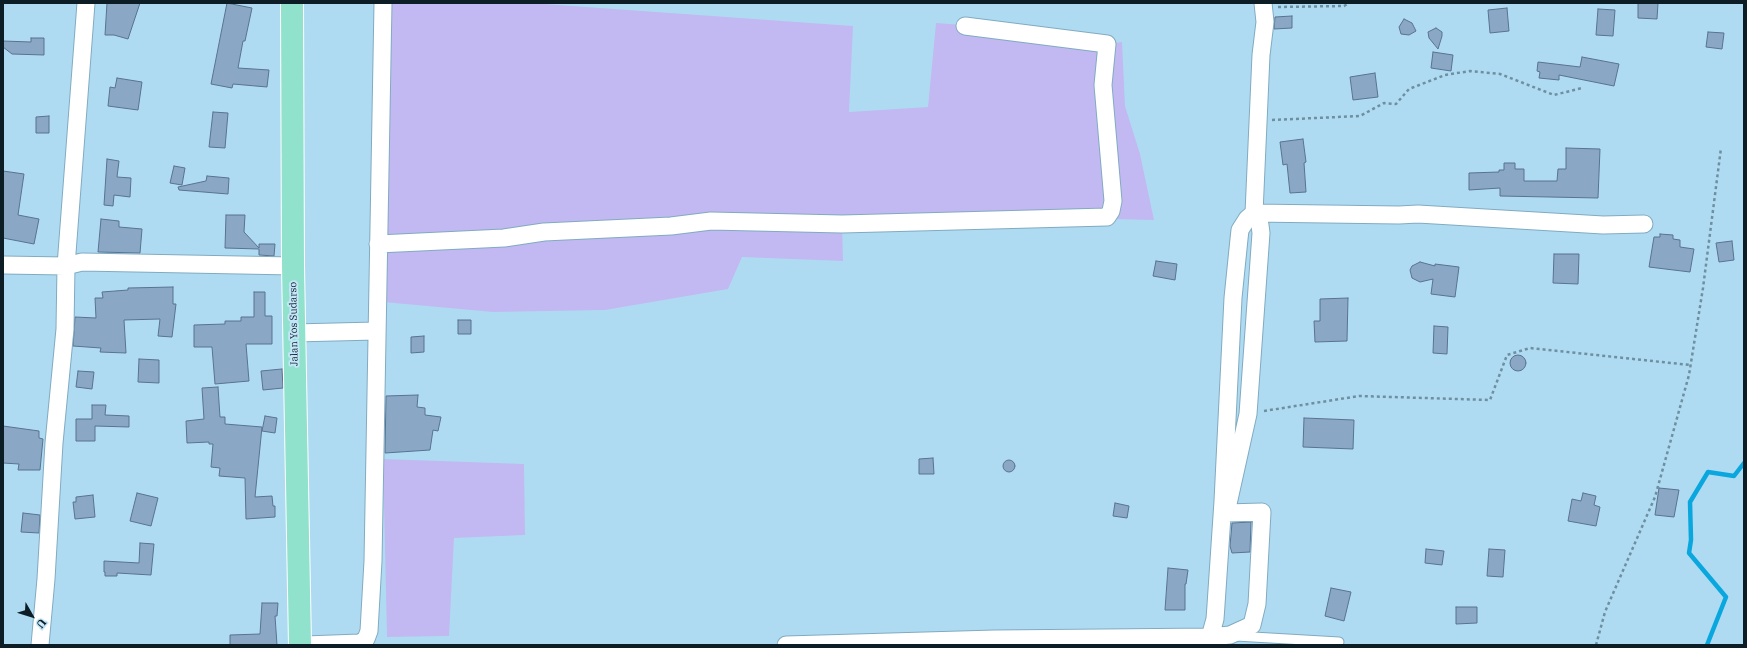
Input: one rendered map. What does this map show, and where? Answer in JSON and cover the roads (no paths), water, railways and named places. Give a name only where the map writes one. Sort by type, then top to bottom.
[{"type":"main road","name":"Jalan Yos Sudarso","points":[[292,3],[293,266],[300,645]]},
{"type":"street","points":[[40,645],[46,579],[54,443],[65,329],[66,266],[86,3]]},
{"type":"street","points":[[305,645],[372,642],[369,631],[372,598],[383,3]]},
{"type":"street","points":[[786,645],[995,639],[1210,638],[1230,640],[1252,625],[1257,604],[1257,581],[1262,512],[1226,512],[1248,414],[1261,233],[1260,225],[1254,213],[1261,55],[1265,22],[1263,5]]},
{"type":"street","points":[[378,244],[504,238],[544,232],[670,226],[711,221],[842,224],[1107,217],[1112,211],[1113,201],[1103,85],[1107,44],[965,26]]},
{"type":"street","points":[[1210,638],[1215,619],[1216,605],[1223,501],[1233,298],[1240,230],[1247,219],[1254,213],[1418,214],[1603,225],[1644,224]]},
{"type":"street","points":[[3,265],[66,266],[82,262],[293,266]]},
{"type":"street","points":[[294,333],[376,331]]},
{"type":"lane","points":[[1230,640],[1339,642]]},
{"type":"waterway","points":[[1707,645],[1726,597],[1689,553],[1691,540],[1690,502],[1708,472],[1734,476],[1744,463]]}]
